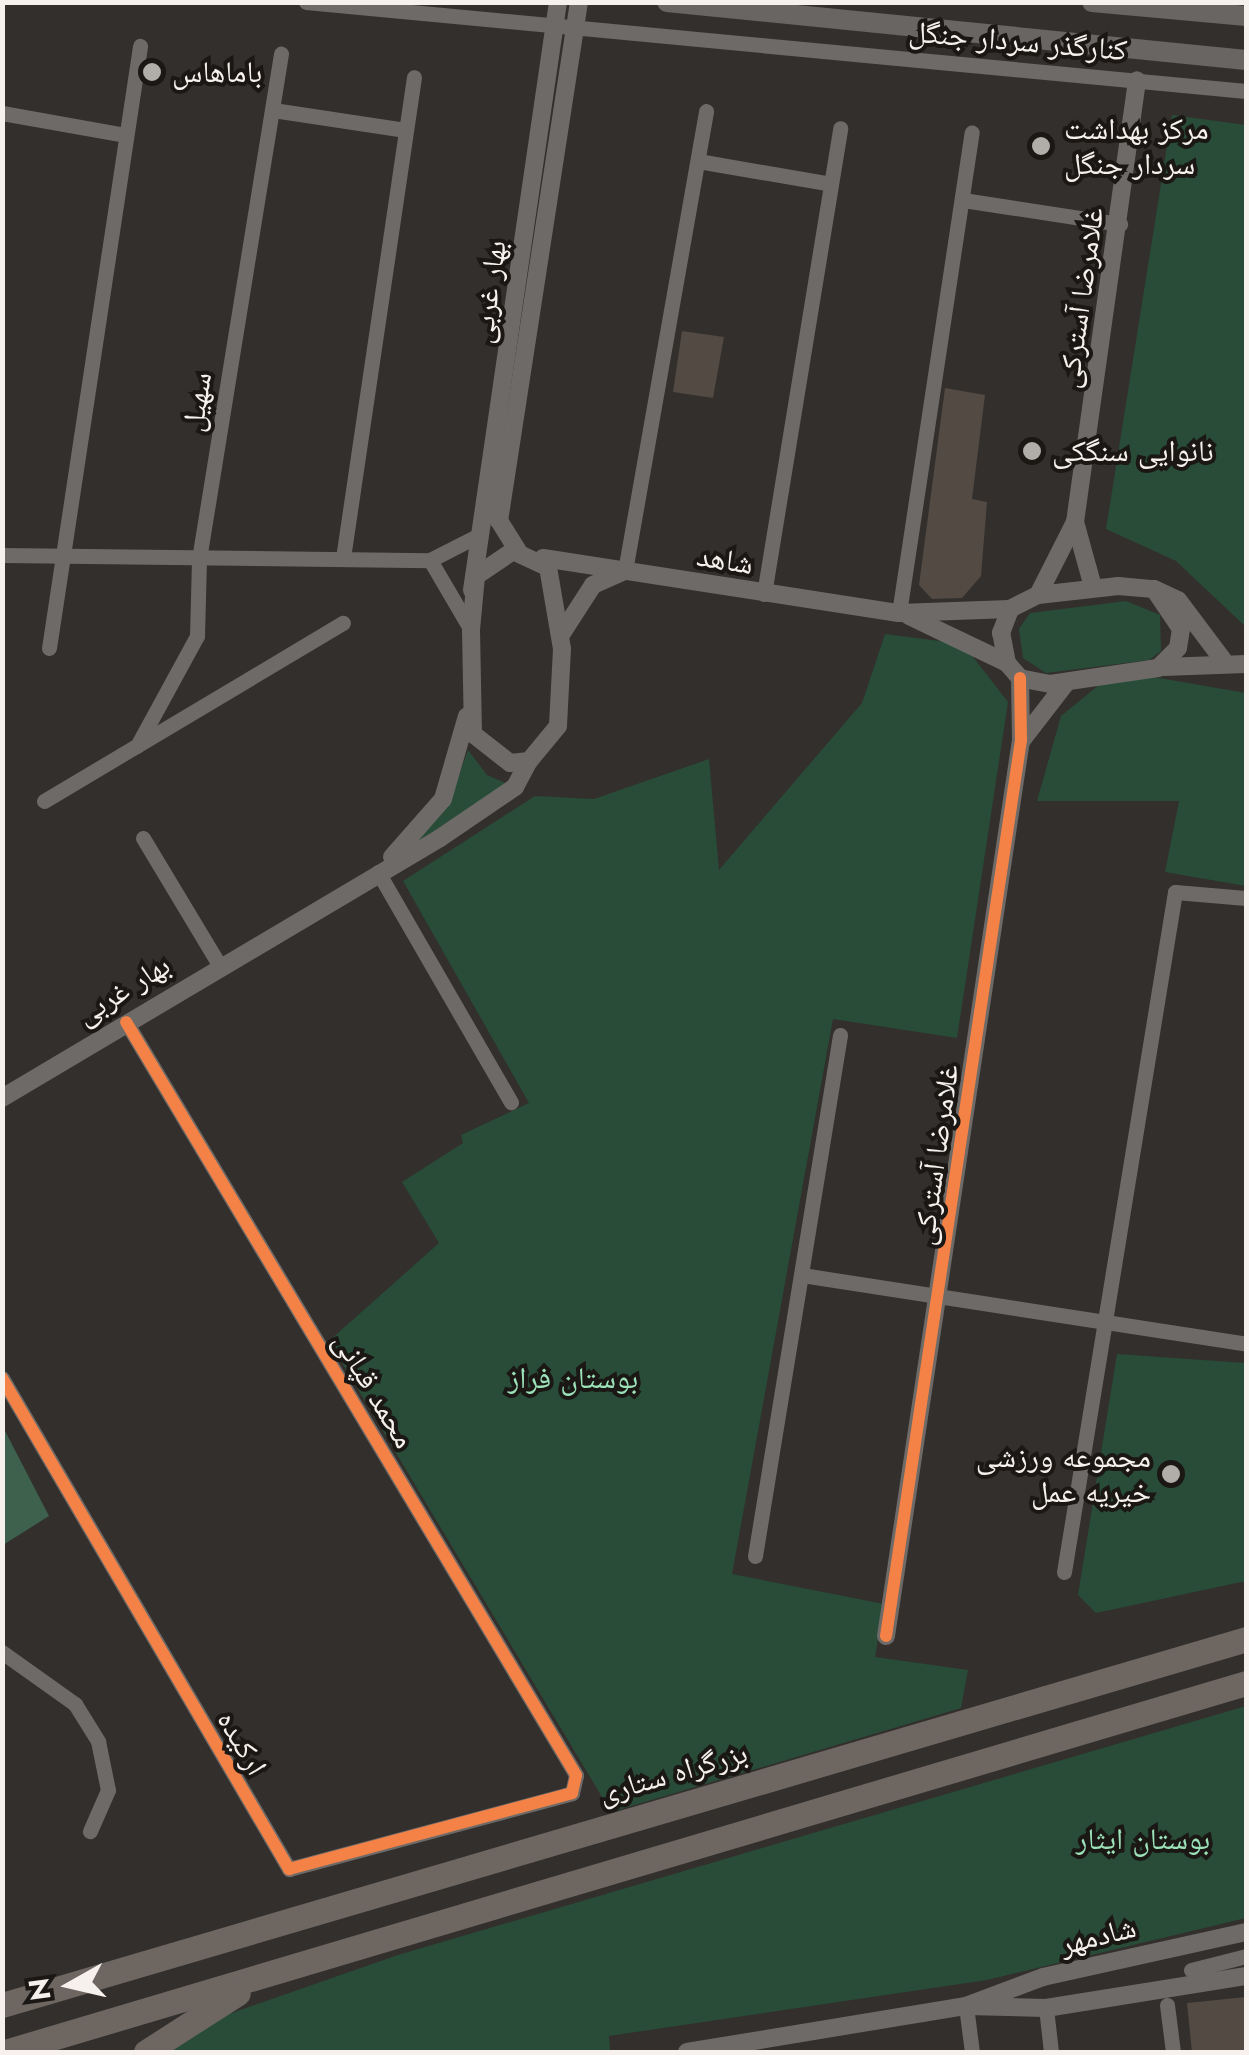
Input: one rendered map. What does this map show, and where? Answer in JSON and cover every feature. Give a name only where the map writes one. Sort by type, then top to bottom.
[{"type":"highway","name":"بزرگراه ستاری","points":[[2,2005],[1246,1639]]},
{"type":"highway","points":[[5,2052],[1246,1683]]},
{"type":"highway","points":[[146,2052],[269,1975]]},
{"type":"highway","points":[[2,1989],[79,1980]]},
{"type":"main road","points":[[667,2],[1246,60]]},
{"type":"main road","points":[[1092,2],[1246,16]]},
{"type":"street","name":"کنارگذر سردار جنگل","points":[[306,2],[1246,90]]},
{"type":"street","name":"بهار غربی","points":[[518,551],[499,520],[565,27],[558,2]]},
{"type":"street","name":"بهار غربی","points":[[471,698],[472,590],[565,27],[578,2]]},
{"type":"street","points":[[49,648],[140,46]]},
{"type":"street","name":"سهیل","points":[[137,746],[197,636],[199,559],[281,54]]},
{"type":"street","points":[[343,558],[414,77]]},
{"type":"street","name":"غلامرضا آسترکی","points":[[1075,522],[1138,80]]},
{"type":"street","points":[[272,110],[406,130]]},
{"type":"street","points":[[562,634],[594,585],[625,572],[706,111]]},
{"type":"street","points":[[2,114],[126,134]]},
{"type":"street","points":[[764,594],[840,128]]},
{"type":"street","points":[[900,612],[972,132]]},
{"type":"street","points":[[698,161],[831,184]]},
{"type":"street","points":[[964,200],[1120,224]]},
{"type":"street","points":[[1075,522],[1094,588]]},
{"type":"street","points":[[1038,595],[1075,522]]},
{"type":"street","points":[[2,556],[430,560],[481,534]]},
{"type":"street","points":[[472,590],[486,564],[518,551]]},
{"type":"street","name":"شاهد","points":[[518,551],[625,572],[900,612],[1010,609]]},
{"type":"street","points":[[543,558],[562,634]]},
{"type":"street","points":[[430,560],[471,630]]},
{"type":"street","points":[[1223,660],[1178,600],[1154,590],[1094,588],[1038,595],[1010,609],[1001,633],[1006,663],[1020,678],[1066,683],[1223,660],[1246,664]]},
{"type":"street","points":[[1154,590],[1181,629],[1178,648],[1158,668]]},
{"type":"street","name":"شاهد","points":[[900,612],[1006,663]]},
{"type":"street","points":[[44,801],[343,623]]},
{"type":"street","name":"بهار غربی","points":[[2,1098],[218,963],[488,807],[526,774],[528,760],[558,726],[562,634]]},
{"type":"street","name":"غلامرضا آسترکی","points":[[886,1636],[942,1295],[1021,740],[1020,678]]},
{"type":"street","points":[[1021,740],[1066,683]]},
{"type":"street","points":[[471,698],[481,748],[510,763],[528,760]]},
{"type":"street","points":[[471,698],[442,799],[378,872],[511,1102]]},
{"type":"street","points":[[143,838],[218,963]]},
{"type":"street","points":[[1064,1572],[1174,892],[1246,898]]},
{"type":"street","name":"محمد قپانی","points":[[126,1022],[576,1786]]},
{"type":"street","points":[[755,1556],[840,1035]]},
{"type":"street","points":[[802,1275],[1246,1344]]},
{"type":"street","name":"ارکیده","points":[[2,1378],[289,1869],[576,1786]]},
{"type":"street","points":[[2,1652],[76,1704],[98,1740],[108,1790],[90,1830]]},
{"type":"street","name":"شادمهر","points":[[966,2006],[1005,1987],[1246,1932]]},
{"type":"street","points":[[1191,1970],[1246,1956]]},
{"type":"street","name":"شادمهر","points":[[687,2052],[966,2006],[1046,2008],[1246,1976]]},
{"type":"street","points":[[1168,2005],[1174,2052]]},
{"type":"street","points":[[966,2006],[972,2052]]},
{"type":"street","points":[[1046,2008],[1051,2052]]},
{"type":"green space","points":[[1172,115],[1246,125],[1246,627],[1176,561],[1106,529]]},
{"type":"green space","points":[[1126,601],[1160,615],[1161,651],[1149,660],[1046,673],[1023,658],[1019,629],[1030,613]]},
{"type":"green space","name":"بوستان فراز","points":[[885,634],[963,644],[1008,702],[957,1038],[833,1019],[732,1574],[884,1604],[875,1657],[968,1670],[961,1708],[611,1812],[329,1341],[439,1243],[402,1182],[463,1143],[461,1135],[529,1103],[403,881],[535,796],[594,799],[709,759],[719,870],[862,703]]},
{"type":"green space","points":[[1142,675],[1246,693],[1246,886],[1165,872],[1179,801],[1037,801],[1061,716],[1099,685]]},
{"type":"green space","points":[[468,750],[487,775],[510,785],[409,850],[448,805]]},
{"type":"green space","name":"مجموعه ورزشی خیریه عمل","points":[[1117,1354],[1246,1363],[1246,1581],[1096,1613],[1078,1595]]},
{"type":"green space","points":[[3,1427],[49,1516],[2,1545]]},
{"type":"green space","name":"بوستان ایثار","points":[[1246,1706],[1246,1918],[987,1980],[609,2036],[610,2052],[161,2052],[226,2015],[398,1955]]},
{"type":"building","points":[[682,331],[724,337],[713,398],[673,392]]},
{"type":"building","points":[[945,388],[985,395],[972,499],[987,502],[981,576],[962,598],[932,599],[919,585]]},
{"type":"building","points":[[1246,1997],[1246,2052],[1192,2052],[1187,2003]]},
{"type":"cycle path","points":[[886,1636],[1021,740],[1020,678]]},
{"type":"cycle path","points":[[2,1378],[289,1869],[572,1793],[576,1775],[126,1022]]},
{"type":"place","name":"باماهاس","points":[[152,72]]},
{"type":"place","name":"مرکز بهداشت سردار جنگل","points":[[1041,146]]},
{"type":"place","name":"نانوایی سنگکی","points":[[1032,451]]},
{"type":"place","name":"مجموعه ورزشی خیریه عمل","points":[[1171,1474]]}]
